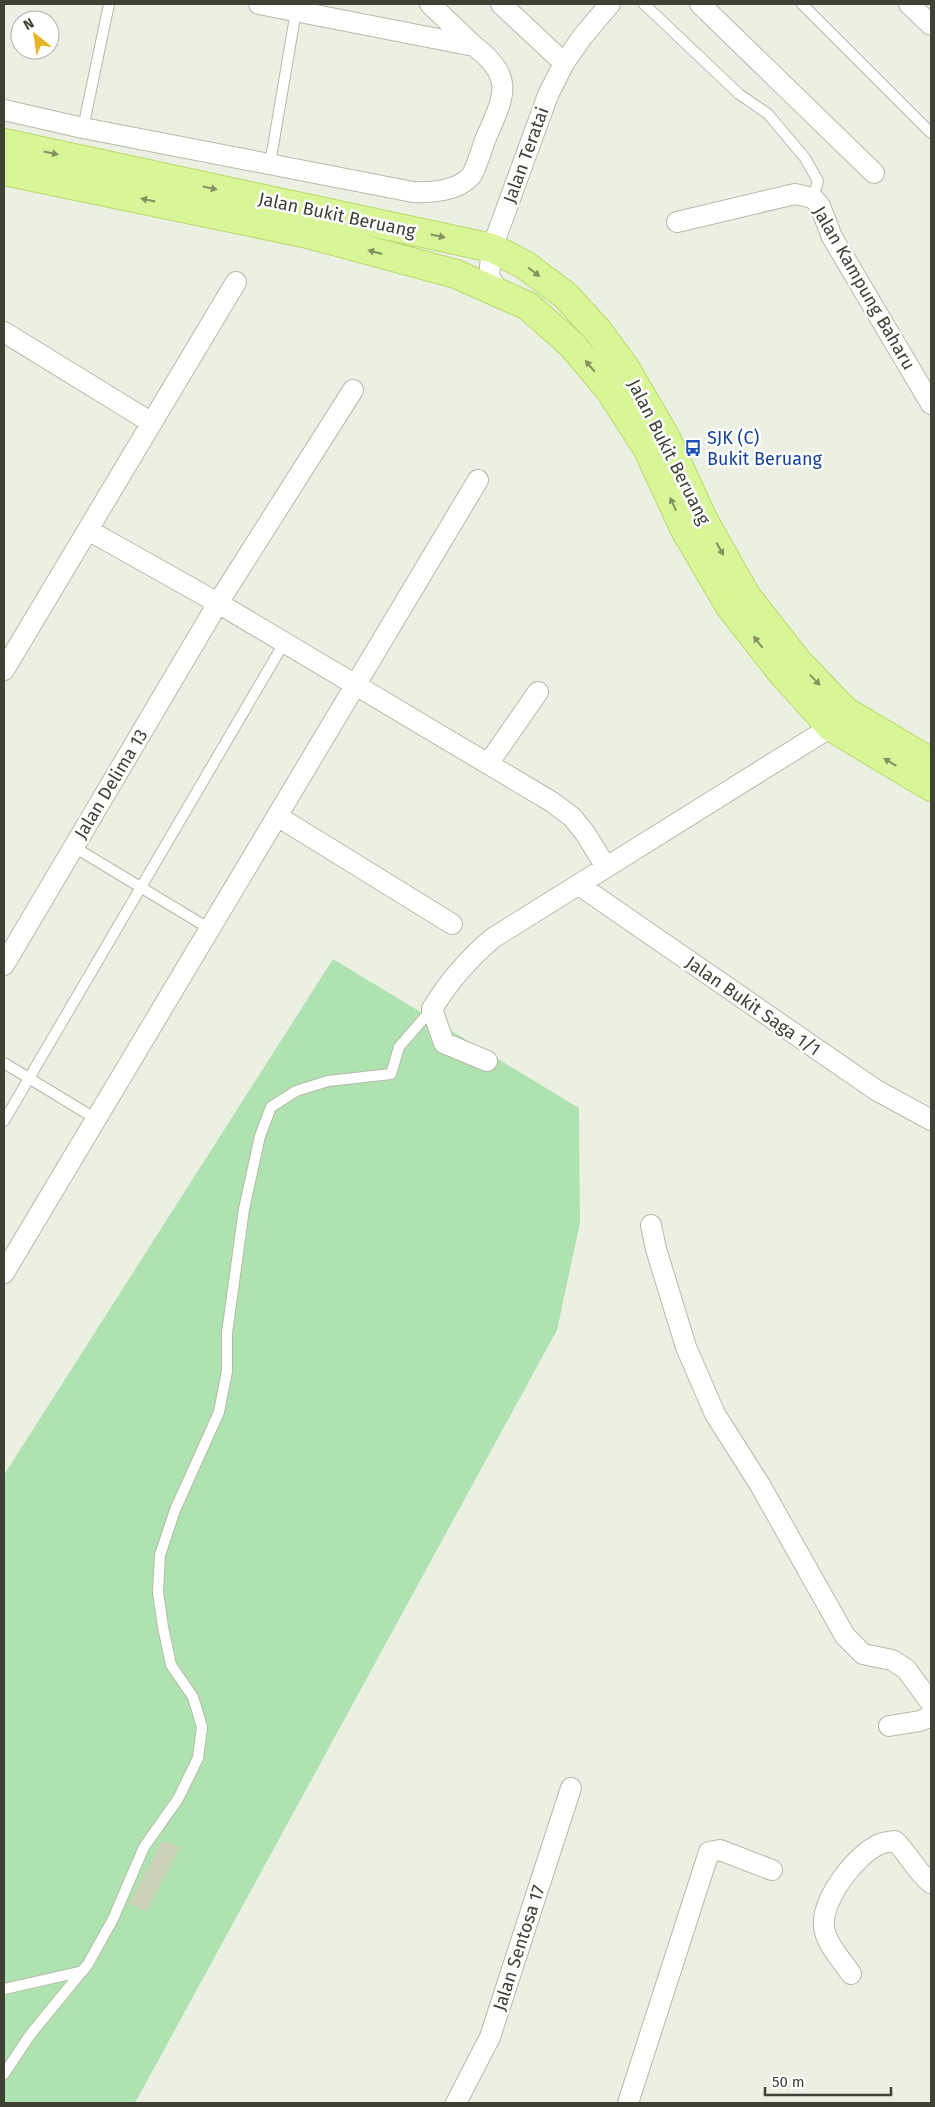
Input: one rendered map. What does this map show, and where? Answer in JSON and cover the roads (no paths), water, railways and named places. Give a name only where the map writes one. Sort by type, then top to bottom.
[{"type":"main road","name":"Jalan Bukit Beruang","points":[[4,143],[492,248],[525,265],[565,295],[599,332],[626,369],[666,438],[703,519],[747,597],[798,662],[844,710],[931,762]]},
{"type":"main road","name":"Jalan Bukit Beruang","points":[[4,170],[308,234],[456,274],[499,291],[528,306],[572,345],[609,388],[647,448],[685,530],[729,605],[782,673],[831,727],[931,787]]},
{"type":"street","points":[[259,4],[299,7],[474,46]]},
{"type":"street","points":[[4,110],[83,128],[413,192],[433,193],[454,186],[470,176],[503,97],[501,76],[491,59],[474,46],[430,4]]},
{"type":"street","points":[[501,4],[564,63]]},
{"type":"street","name":"Jalan Teratai","points":[[492,248],[548,95],[564,63],[583,36],[610,4]]},
{"type":"street","points":[[911,4],[931,25]]},
{"type":"street","points":[[707,6],[874,173]]},
{"type":"street","points":[[677,222],[795,194],[813,198]]},
{"type":"street","name":"Jalan Kampung Baharu","points":[[813,198],[820,206],[832,237],[931,404]]},
{"type":"street","points":[[456,274],[477,268],[492,248]]},
{"type":"street","points":[[492,248],[489,277],[499,291]]},
{"type":"street","points":[[4,670],[236,282]]},
{"type":"street","points":[[4,333],[152,423]]},
{"type":"street","name":"Jalan Delima 13","points":[[4,965],[218,603],[353,390]]},
{"type":"street","points":[[4,1273],[478,480]]},
{"type":"street","points":[[88,530],[218,603],[552,802],[572,817],[585,833],[606,867]]},
{"type":"street","points":[[488,764],[538,692]]},
{"type":"street","points":[[487,1061],[444,1043],[432,1009],[447,985],[468,960],[493,938],[831,727]]},
{"type":"street","points":[[277,816],[452,924]]},
{"type":"street","name":"Jalan Bukit Saga 1/1","points":[[579,885],[876,1090],[931,1120]]},
{"type":"street","points":[[651,1225],[656,1249],[686,1347],[715,1414],[760,1485],[844,1636],[863,1654],[892,1660],[906,1669],[931,1703]]},
{"type":"street","points":[[889,1726],[920,1721],[931,1716]]},
{"type":"street","name":"Jalan Sentosa 17","points":[[456,2103],[490,2037],[571,1788]]},
{"type":"street","points":[[851,1974],[829,1942],[824,1927],[827,1906],[851,1866],[870,1849],[882,1843],[895,1841],[905,1850],[931,1883]]},
{"type":"street","points":[[628,2103],[709,1852],[720,1850],[772,1870]]},
{"type":"lane","points":[[83,128],[109,4]]},
{"type":"lane","points":[[644,4],[739,94],[768,114],[805,158],[818,181],[813,198]]},
{"type":"lane","points":[[802,4],[931,133]]},
{"type":"lane","points":[[270,164],[299,7]]},
{"type":"lane","points":[[4,1121],[284,643]]},
{"type":"lane","points":[[74,847],[210,929]]},
{"type":"lane","points":[[4,2074],[30,2035],[82,1971],[113,1919],[144,1847],[178,1800],[198,1758],[202,1727],[193,1697],[171,1666],[163,1627],[158,1592],[160,1555],[175,1510],[219,1412],[227,1371],[228,1333],[237,1255],[260,1136],[271,1107],[296,1091],[328,1081],[391,1074],[399,1047],[432,1009]]},
{"type":"lane","points":[[4,1063],[96,1119]]},
{"type":"lane","points":[[4,1989],[82,1971]]},
{"type":"place","name":"SJK (C) Bukit Beruang","points":[[693,448]]}]
